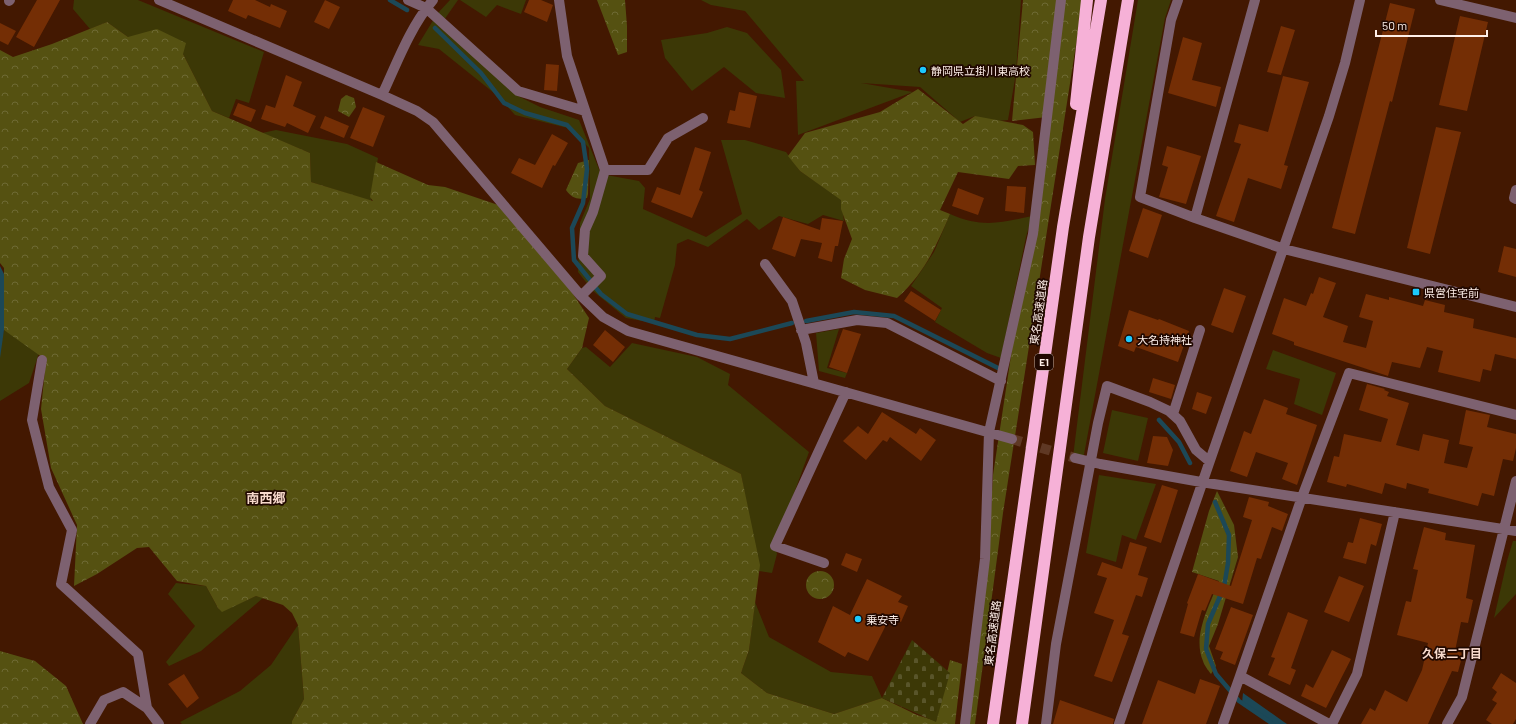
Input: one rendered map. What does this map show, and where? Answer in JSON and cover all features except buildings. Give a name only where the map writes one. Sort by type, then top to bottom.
[{"type":"highway","points":[[1063,227],[1087,0]]},
{"type":"highway","name":"東名高速道路","points":[[993,724],[1063,227],[1101,0]]},
{"type":"highway","points":[[1022,724],[1088,237],[1128,0]]},
{"type":"street","points":[[159,0],[179,4],[417,111],[433,122],[581,296],[603,317],[628,331],[1012,439]]},
{"type":"street","points":[[408,0],[430,4],[518,91],[584,111]]},
{"type":"street","points":[[559,0],[567,56],[584,111],[605,170],[593,212],[585,230],[583,256],[601,276],[581,296]]},
{"type":"street","points":[[966,724],[985,559],[989,432],[1033,234],[1061,0]]},
{"type":"street","points":[[1178,0],[1171,20],[1140,197],[1284,249],[1516,307]]},
{"type":"street","points":[[1195,218],[1255,0]]},
{"type":"street","points":[[1119,724],[1201,482],[1284,249],[1329,116],[1345,63],[1360,0]]},
{"type":"street","points":[[1440,0],[1462,3],[1516,18]]},
{"type":"street","points":[[382,95],[412,33],[430,4]]},
{"type":"street","points":[[605,170],[648,170],[668,138],[703,118]]},
{"type":"street","points":[[1516,190],[1514,198],[1516,199]]},
{"type":"street","points":[[765,264],[792,301],[801,330],[814,384]]},
{"type":"street","points":[[801,330],[857,320],[887,323],[1000,381]]},
{"type":"street","points":[[1173,414],[1200,330]]},
{"type":"street","points":[[42,360],[32,420],[49,487],[72,530],[61,584],[138,654],[147,708]]},
{"type":"street","points":[[1223,724],[1302,497],[1349,373],[1516,415]]},
{"type":"street","points":[[1046,724],[1056,644],[1098,423],[1107,386],[1150,402],[1173,414],[1180,420],[1196,450],[1209,461]]},
{"type":"street","points":[[824,563],[775,546],[846,392]]},
{"type":"street","points":[[1075,458],[1201,482],[1516,531]]},
{"type":"street","points":[[1447,724],[1462,697],[1516,481]]},
{"type":"street","points":[[1240,676],[1330,724],[1357,674],[1396,512]]},
{"type":"street","points":[[90,724],[104,700],[123,692],[147,708],[159,724]]},
{"type":"green space","points":[[74,0],[138,0],[264,52],[249,103],[236,99],[229,118],[212,111],[183,54],[128,37],[107,22],[90,29],[73,9]]},
{"type":"green space","points":[[450,0],[458,0],[444,20],[516,95],[540,107],[579,120],[601,174],[639,181],[645,188],[643,209],[706,237],[742,214],[721,140],[745,140],[786,152],[800,171],[841,199],[844,221],[823,215],[808,224],[779,216],[759,230],[747,219],[708,247],[688,239],[677,244],[675,265],[660,318],[655,317],[654,323],[626,318],[593,291],[578,272],[580,223],[590,199],[589,148],[572,129],[515,115],[499,97],[439,49],[418,45],[437,14]]},
{"type":"green space","points":[[460,0],[526,0],[521,14],[497,5],[486,17]]},
{"type":"green space","points":[[597,0],[625,0],[627,52],[618,55]]},
{"type":"green space","name":"静岡県立掛川東高校","points":[[701,0],[1021,0],[1016,73],[1008,120],[989,122],[975,116],[960,122],[920,87],[861,83],[913,92],[798,135],[796,81],[804,81],[745,11],[711,5]]},
{"type":"green space","points":[[1023,0],[1083,0],[1003,513],[975,724],[964,724],[989,547],[993,475],[1047,117],[1012,121]]},
{"type":"green space","points":[[1138,0],[1171,0],[1165,18],[1083,460],[1073,457],[1105,199]]},
{"type":"green space","points":[[107,22],[128,37],[157,29],[186,43],[183,54],[212,111],[310,153],[311,182],[373,201],[370,197],[376,162],[428,185],[445,187],[507,208],[551,261],[589,318],[582,348],[567,369],[605,406],[741,474],[760,565],[749,650],[741,673],[767,693],[834,714],[882,698],[917,715],[936,721],[950,660],[962,664],[955,724],[292,724],[292,721],[304,699],[298,625],[292,613],[283,605],[256,596],[222,612],[218,608],[206,586],[177,581],[149,547],[137,548],[97,574],[74,586],[77,525],[51,468],[41,409],[46,360],[4,330],[4,268],[0,263],[0,50],[13,57],[52,44]]},
{"type":"green space","points":[[727,27],[747,33],[781,70],[785,98],[756,93],[724,67],[692,91],[665,58],[661,40],[707,33]]},
{"type":"green space","points":[[918,89],[963,124],[975,116],[1023,125],[1033,132],[1035,165],[1018,166],[1009,179],[958,172],[940,210],[950,214],[940,238],[922,270],[897,298],[865,290],[841,278],[844,259],[852,239],[841,209],[841,200],[800,171],[788,156],[805,133],[880,112]]},
{"type":"green space","points":[[346,95],[354,98],[356,107],[349,117],[338,111],[341,99]]},
{"type":"green space","points":[[276,130],[347,144],[378,158],[371,201],[311,182],[310,153],[262,133]]},
{"type":"green space","points":[[589,160],[587,198],[575,198],[566,190],[578,163]]},
{"type":"green space","points":[[950,214],[982,223],[1010,221],[1032,216],[1026,237],[1001,358],[987,353],[935,322],[942,308],[911,286],[934,252]]},
{"type":"green space","points":[[839,329],[827,368],[847,373],[845,378],[819,371],[816,333]]},
{"type":"green space","points":[[4,330],[40,350],[29,383],[0,401],[0,348]]},
{"type":"green space","points":[[632,343],[697,357],[730,374],[728,385],[809,452],[775,546],[777,554],[772,573],[759,571],[741,474],[605,406],[567,369],[582,348],[586,347],[610,367]]},
{"type":"green space","points":[[1273,350],[1336,373],[1322,415],[1294,404],[1300,379],[1266,369]]},
{"type":"green space","points":[[1112,410],[1148,418],[1138,461],[1103,453]]},
{"type":"green space","points":[[1099,475],[1156,484],[1136,540],[1122,535],[1116,562],[1086,553]]},
{"type":"green space","points":[[1217,491],[1234,525],[1238,557],[1218,624],[1209,646],[1216,666],[1211,674],[1206,668],[1200,651],[1200,641],[1201,631],[1207,610],[1219,581],[1192,572],[1209,511]]},
{"type":"green space","points":[[1513,541],[1516,541],[1516,594],[1494,618],[1507,561]]},
{"type":"green space","points":[[820,571],[830,575],[834,585],[830,595],[820,599],[810,595],[806,585],[810,575]]},
{"type":"green space","points":[[176,583],[206,586],[218,608],[222,611],[256,596],[263,598],[201,651],[169,666],[166,662],[195,626],[168,594]]},
{"type":"green space","points":[[755,602],[769,637],[831,672],[872,676],[882,698],[834,714],[767,693],[741,673],[749,650]]},
{"type":"green space","points":[[298,625],[304,699],[292,721],[292,724],[182,724],[180,722],[240,691],[271,665]]},
{"type":"green space","points":[[912,640],[950,673],[936,722],[882,698]]},
{"type":"green space","points":[[0,651],[35,661],[66,686],[83,724],[0,724]]},
{"type":"water","points":[[0,266],[4,274],[4,330],[0,358]]},
{"type":"water","points":[[1243,693],[1287,724],[1275,724],[1242,703]]},
{"type":"waterway","points":[[390,0],[407,10]]},
{"type":"waterway","points":[[435,28],[481,73],[504,103],[525,113],[567,125],[583,142],[587,169],[583,203],[572,228],[574,260],[590,280]]},
{"type":"waterway","points":[[596,288],[601,294],[627,314],[697,335],[730,339],[792,323]]},
{"type":"waterway","points":[[806,321],[854,312],[894,316],[998,368]]},
{"type":"waterway","points":[[1159,420],[1179,442],[1190,463]]},
{"type":"waterway","points":[[1215,502],[1229,535],[1228,563],[1224,587],[1208,624],[1206,649],[1216,674],[1239,701],[1273,724]]},
{"type":"tunnel","points":[[1012,439],[1075,458]]},
{"type":"place","name":"静岡県立掛川東高校","points":[[923,70]]},
{"type":"place","name":"県営住宅前","points":[[1416,292]]},
{"type":"place","name":"大名持神社","points":[[1129,339]]},
{"type":"place","name":"乗安寺","points":[[858,619]]},
{"type":"district","name":"南西郷","points":[[266,498]]},
{"type":"district","name":"久保二丁目","points":[[1452,653]]}]
